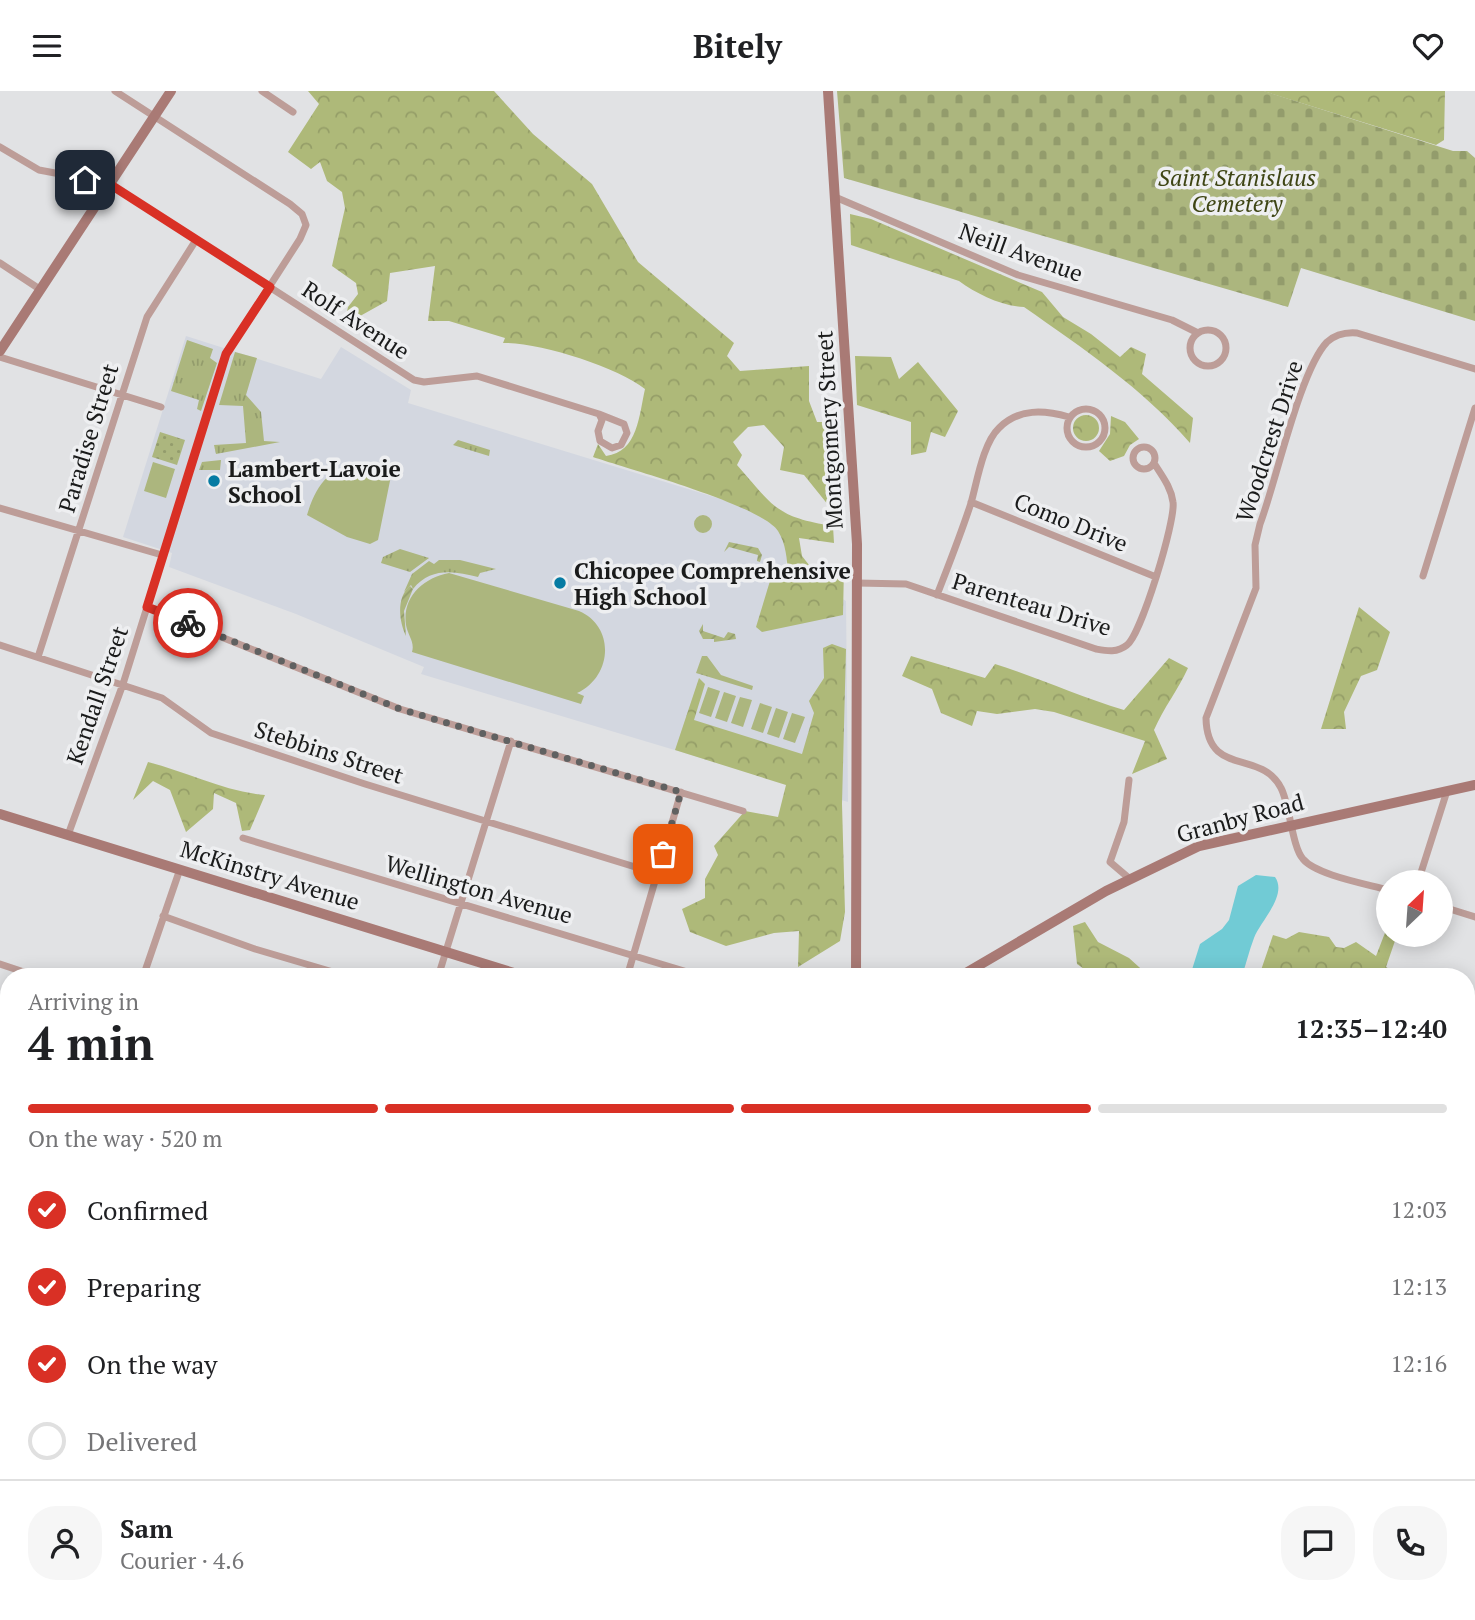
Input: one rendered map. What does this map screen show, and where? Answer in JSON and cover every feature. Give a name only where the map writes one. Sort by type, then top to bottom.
[{"type":"main road","points":[[0,354],[5,335],[41,290],[108,183],[171,91]]},
{"type":"main road","name":"Montgomery Street","points":[[828,91],[857,583],[856,968]]},
{"type":"main road","name":"Granby Road","points":[[976,968],[1130,879],[1199,846],[1475,785]]},
{"type":"main road","name":"McKinstry Avenue","points":[[0,814],[497,968]]},
{"type":"street","points":[[115,91],[153,116]]},
{"type":"street","points":[[262,91],[293,112]]},
{"type":"street","name":"Kendall Street","points":[[68,835],[123,684],[226,354],[300,239],[305,222],[302,214],[290,204],[153,116]]},
{"type":"street","name":"Rolf Avenue","points":[[0,147],[39,170],[108,183],[414,380],[424,382],[477,376],[599,414],[624,425],[626,438],[621,445],[607,447],[600,441],[598,432],[602,420],[599,414]]},
{"type":"street","name":"Neill Avenue","points":[[835,197],[1018,275],[1172,320],[1198,333],[1210,330],[1224,339],[1225,356],[1217,364],[1200,364],[1192,355],[1191,343],[1198,333]]},
{"type":"street","name":"Paradise Street","points":[[38,657],[153,304],[196,240]]},
{"type":"street","points":[[0,263],[41,290]]},
{"type":"street","name":"Woodcrest Drive","points":[[1376,886],[1314,867],[1302,859],[1280,786],[1270,774],[1218,753],[1206,734],[1206,717],[1256,588],[1255,545],[1259,524],[1308,378],[1325,345],[1336,336],[1348,332],[1475,369]]},
{"type":"street","points":[[0,354],[161,407]]},
{"type":"street","points":[[937,594],[971,502],[980,466],[997,429],[1016,417],[1042,410],[1069,417],[1085,408],[1097,412],[1104,422],[1100,441],[1088,447],[1076,445],[1068,435],[1069,417]]},
{"type":"street","points":[[1423,576],[1475,408]]},
{"type":"street","name":"Parenteau Drive","points":[[857,583],[902,583],[1089,647],[1113,651],[1127,646],[1136,635],[1156,577],[1174,505],[1170,488],[1154,463]]},
{"type":"street","name":"Como Drive","points":[[971,502],[1156,577]]},
{"type":"street","points":[[0,507],[79,533],[162,555]]},
{"type":"street","points":[[147,607],[400,709],[743,811]]},
{"type":"street","name":"Stebbins Street","points":[[0,645],[167,700],[194,724],[211,733],[484,822],[658,874]]},
{"type":"street","points":[[441,968],[511,741]]},
{"type":"street","points":[[1129,780],[1124,822],[1110,862],[1130,879]]},
{"type":"street","points":[[1422,870],[1447,791]]},
{"type":"street","points":[[629,968],[681,792]]},
{"type":"street","name":"Wellington Avenue","points":[[243,838],[675,968]]},
{"type":"street","points":[[146,968],[180,869]]},
{"type":"street","points":[[1453,910],[1475,917]]},
{"type":"street","points":[[163,916],[255,949],[319,968]]},
{"type":"shaded area","name":"Chicopee Comprehensive High School","points":[[186,336],[321,379],[341,347],[411,390],[408,403],[799,523],[786,564],[846,601],[848,802],[421,674],[424,667],[296,614],[169,567],[172,553],[123,537]]},
{"type":"green space","points":[[308,91],[494,91],[533,134],[592,184],[638,262],[734,343],[727,356],[740,371],[809,366],[809,401],[817,422],[838,422],[843,493],[829,506],[804,475],[780,470],[784,447],[764,425],[748,427],[733,442],[742,455],[737,465],[778,508],[799,519],[833,526],[834,543],[799,538],[802,556],[816,574],[844,567],[843,615],[762,632],[756,627],[773,571],[777,569],[779,579],[784,579],[788,573],[787,557],[778,531],[767,521],[721,499],[593,457],[598,444],[606,456],[617,453],[631,440],[645,389],[616,372],[577,357],[536,347],[503,343],[505,338],[449,321],[428,321],[435,266],[390,273],[387,301],[344,325],[348,307],[358,294],[356,283],[332,266],[345,208],[342,192],[327,181],[320,162],[311,169],[288,152],[319,104]]},
{"type":"green space","name":"Saint Stanislaus Cemetery","points":[[837,91],[1264,91],[1453,151],[1467,151],[1475,158],[1475,321],[1301,268],[1288,307],[844,178]]},
{"type":"green space","points":[[1263,91],[1445,91],[1444,140],[1436,145]]},
{"type":"green space","points":[[850,214],[871,219],[1042,292],[1063,317],[1091,334],[1120,357],[1131,347],[1146,354],[1142,374],[1193,418],[1190,443],[1132,387],[1024,307],[998,302],[959,281],[851,245]]},
{"type":"green space","points":[[187,340],[213,349],[210,358],[217,363],[201,411],[197,409],[199,400],[171,391]]},
{"type":"green space","points":[[235,352],[257,358],[246,395],[261,412],[264,441],[280,442],[216,454],[214,445],[246,443],[243,406],[219,405]]},
{"type":"green space","points":[[855,356],[891,357],[899,379],[918,362],[958,411],[945,437],[931,432],[926,452],[911,455],[911,422],[857,405]]},
{"type":"green space","points":[[1086,415],[1095,419],[1099,428],[1095,437],[1086,441],[1077,437],[1073,428],[1077,419]]},
{"type":"green space","points":[[1111,416],[1125,422],[1139,439],[1130,445],[1124,456],[1110,461],[1099,451],[1110,434]]},
{"type":"green space","points":[[160,432],[185,440],[177,465],[152,457]]},
{"type":"green space","points":[[458,440],[490,450],[489,456],[453,445]]},
{"type":"green space","points":[[221,460],[220,470],[199,470],[202,462]]},
{"type":"green space","points":[[153,462],[175,469],[166,498],[144,491]]},
{"type":"green space","points":[[363,464],[392,471],[378,540],[370,544],[347,537],[307,515],[315,495],[326,479],[342,468]]},
{"type":"green space","points":[[699,515],[707,515],[712,524],[710,531],[699,533],[694,528],[694,520]]},
{"type":"green space","points":[[729,542],[758,548],[762,555],[760,562],[757,561],[758,555],[729,547],[724,552]]},
{"type":"green space","points":[[400,549],[429,558],[410,572],[381,563],[383,557]]},
{"type":"green space","points":[[439,560],[460,560],[496,569],[480,573],[478,577],[452,572],[435,574],[413,589],[411,585],[404,592],[412,574],[429,561],[434,564]]},
{"type":"green space","points":[[449,573],[579,611],[591,618],[604,640],[605,652],[597,676],[589,686],[577,693],[584,696],[581,704],[412,652],[413,645],[406,625],[407,606],[416,590],[423,584]]},
{"type":"green space","points":[[410,586],[413,589],[404,611],[406,636],[400,610],[402,596]]},
{"type":"green space","points":[[1359,607],[1390,632],[1377,670],[1361,676],[1344,712],[1346,729],[1321,729]]},
{"type":"green space","points":[[703,624],[703,631],[724,638],[728,632],[735,634],[736,639],[714,642],[714,639],[703,639],[699,631]]},
{"type":"green space","points":[[832,644],[846,649],[842,804],[845,912],[840,941],[798,967],[799,931],[774,933],[726,946],[690,932],[682,909],[705,898],[705,879],[718,855],[714,846],[745,811],[778,817],[786,785],[675,750],[699,678],[705,684],[694,720],[802,754],[814,713],[809,701],[824,678],[823,648]]},
{"type":"green space","points":[[702,656],[707,656],[721,675],[753,686],[752,690],[696,673]]},
{"type":"green space","points":[[911,656],[985,678],[995,664],[1124,710],[1169,658],[1188,668],[1154,730],[1167,759],[1132,774],[1145,741],[1054,712],[1035,709],[997,714],[977,711],[972,726],[941,713],[932,689],[902,676]]},
{"type":"green space","points":[[708,687],[720,691],[711,717],[699,713]]},
{"type":"green space","points":[[724,692],[736,696],[727,722],[715,718]]},
{"type":"green space","points":[[740,697],[752,700],[743,727],[731,723]]},
{"type":"green space","points":[[760,703],[772,707],[763,733],[751,729]]},
{"type":"green space","points":[[776,708],[788,712],[779,738],[767,734]]},
{"type":"green space","points":[[792,713],[805,717],[795,743],[783,739]]},
{"type":"green space","points":[[148,762],[221,786],[265,795],[250,830],[242,831],[236,803],[214,793],[213,809],[186,832],[170,790],[153,781],[133,800]]},
{"type":"green space","points":[[1085,922],[1098,942],[1129,958],[1140,968],[1083,968],[1077,964],[1073,926]]},
{"type":"green space","points":[[1299,932],[1329,937],[1336,947],[1344,948],[1356,942],[1376,956],[1379,947],[1393,947],[1388,968],[1262,968],[1273,935],[1286,939]]},
{"type":"water","points":[[1256,875],[1275,877],[1278,884],[1276,900],[1254,938],[1245,968],[1192,968],[1200,944],[1222,929],[1229,920],[1238,886]]},
{"type":"way so far","points":[[188,623],[400,709],[681,792],[663,854]]},
{"type":"place","name":"Lambert-Lavoie School","points":[[214,481]]},
{"type":"place","name":"Chicopee Comprehensive High School","points":[[560,583]]},
{"type":"route","points":[[85,180],[108,183],[270,287],[226,354],[147,607],[188,623]]}]
